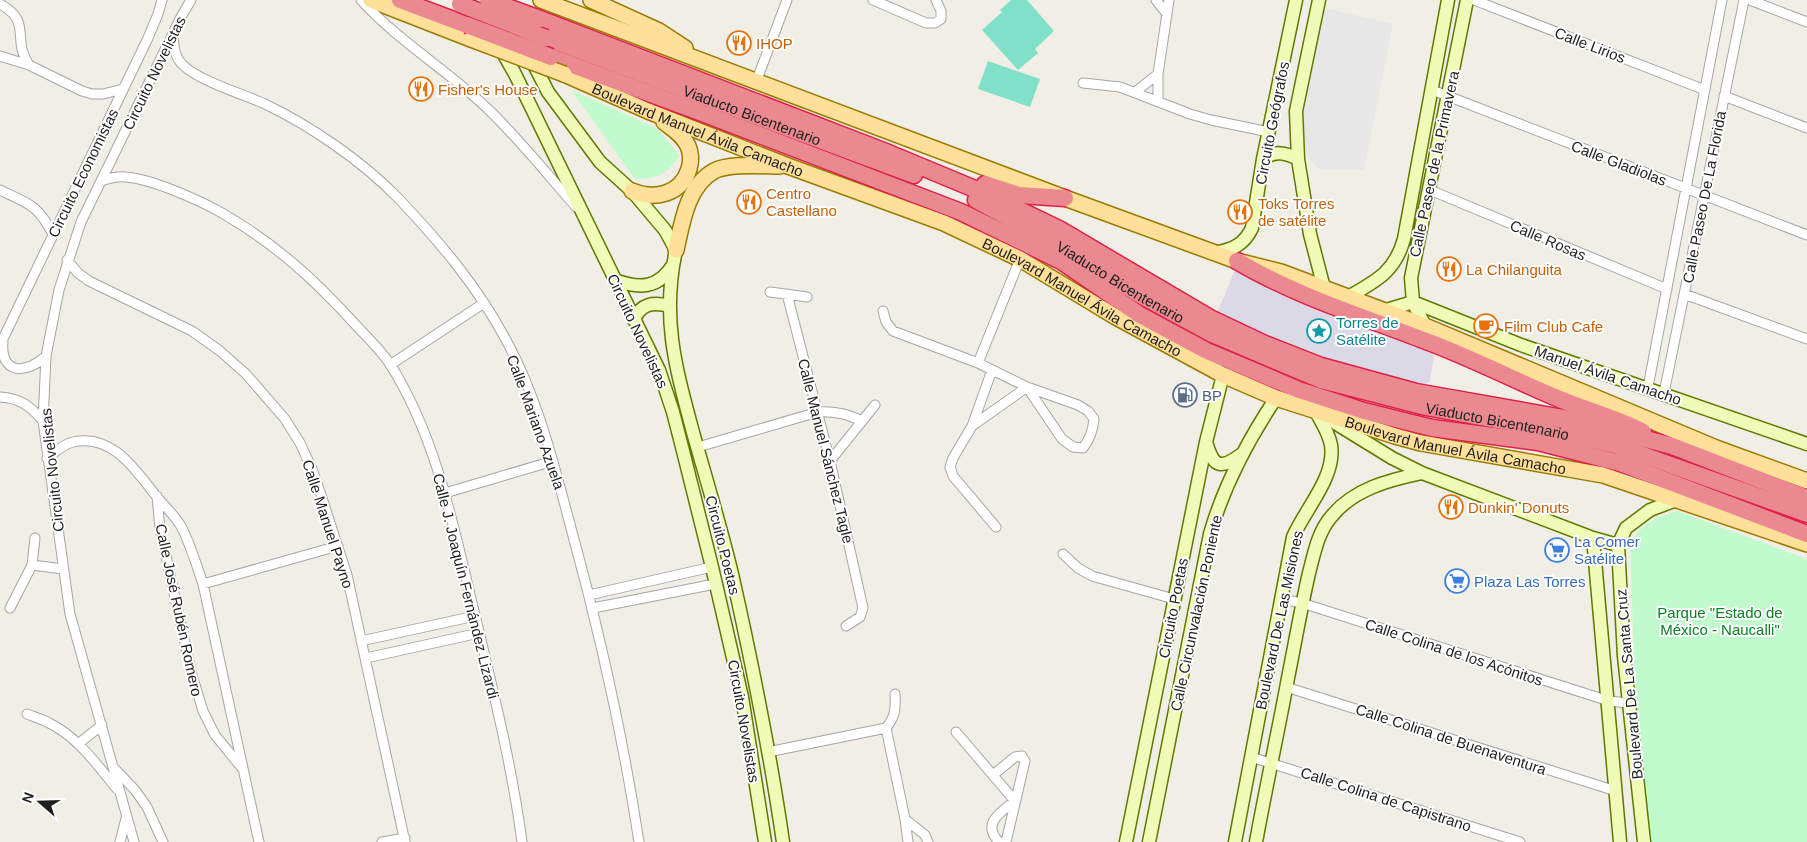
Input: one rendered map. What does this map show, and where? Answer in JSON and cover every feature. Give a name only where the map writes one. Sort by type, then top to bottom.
[{"type":"highway","name":"Boulevard Manuel Ávila Camacho","points":[[400,0],[469,32],[551,58],[697,111],[961,212],[1061,261],[1140,315],[1207,351],[1299,390],[1364,411],[1432,428],[1538,442],[1620,463],[1807,534]]},
{"type":"highway","points":[[488,0],[881,150],[982,192],[1059,229],[1210,318],[1265,344],[1321,366],[1416,392],[1574,420],[1672,446]]},
{"type":"highway","name":"Viaducto Bicentenario","points":[[461,1],[546,38],[862,155],[975,200],[1064,248],[1140,295],[1212,334],[1320,380],[1426,407],[1615,444],[1807,514]]},
{"type":"highway","points":[[881,150],[1019,195],[1065,198]]},
{"type":"highway","points":[[1237,261],[1265,278],[1296,292],[1429,342],[1563,400],[1623,421],[1672,446],[1807,498]]},
{"type":"main road","name":"Boulevard Manuel Ávila Camacho","points":[[371,0],[469,32],[648,110],[788,166],[944,223],[1020,259],[1116,317],[1223,375],[1276,398],[1422,443],[1603,475],[1807,544]]},
{"type":"main road","points":[[499,0],[548,92],[600,162],[632,191],[665,230],[676,250]]},
{"type":"main road","points":[[541,0],[1214,253],[1281,272],[1383,310],[1688,437],[1807,481]]},
{"type":"main road","points":[[590,0],[659,31],[710,64]]},
{"type":"main road","name":"Circuito Geógrafos","points":[[1214,253],[1238,246],[1248,237],[1252,228],[1263,159],[1296,0]]},
{"type":"main road","points":[[1319,0],[1296,111],[1298,159],[1310,234],[1324,288]]},
{"type":"main road","name":"Calle Paseo de la Primavera","points":[[1348,297],[1384,274],[1395,262],[1401,251],[1448,0]]},
{"type":"main road","name":"Calle Paseo de la Primavera","points":[[1425,326],[1413,302],[1411,278],[1467,0]]},
{"type":"main road","points":[[461,1],[515,74],[580,211]]},
{"type":"main road","points":[[1274,109],[1284,114],[1296,111]]},
{"type":"main road","points":[[632,191],[646,196],[654,196],[672,191],[682,183],[690,167],[688,148],[683,138],[676,130],[648,110]]},
{"type":"main road","points":[[1263,159],[1278,153],[1287,154],[1298,159]]},
{"type":"main road","points":[[676,250],[689,204],[695,191],[715,171],[729,167],[788,166]]},
{"type":"main road","name":"Circuito Novelistas","points":[[580,211],[658,370],[673,412],[742,697],[765,842]]},
{"type":"main road","name":"Circuito Poetas","points":[[676,250],[670,306],[670,327],[676,366],[731,573],[758,694],[783,842]]},
{"type":"main road","points":[[615,280],[635,286],[648,285],[661,279],[673,265]]},
{"type":"main road","points":[[1383,310],[1413,302]]},
{"type":"main road","name":"Manuel Ávila Camacho","points":[[1413,302],[1521,344],[1807,444]]},
{"type":"main road","points":[[634,320],[641,308],[649,304],[670,306]]},
{"type":"main road","name":"Circuito Poetas","points":[[1127,839],[1206,442],[1223,375]]},
{"type":"main road","name":"Calle Circunvalación Poniente","points":[[1150,841],[1210,534],[1223,494],[1242,453],[1276,398]]},
{"type":"main road","points":[[1315,410],[1392,458],[1422,473],[1593,538],[1618,544],[1626,528],[1650,510],[1680,500]]},
{"type":"main road","name":"Boulevard De Las Misiones","points":[[1235,842],[1293,537],[1327,474],[1331,458],[1331,446],[1328,435],[1315,410]]},
{"type":"main road","points":[[1206,442],[1211,458],[1220,464],[1228,464],[1242,453]]},
{"type":"main road","name":"Boulevard De Las Misiones","points":[[1258,841],[1302,604],[1316,547],[1331,517],[1362,492],[1391,480],[1422,473]]},
{"type":"main road","points":[[1310,506],[1331,517]]},
{"type":"main road","name":"Boulevard De La Santa Cruz","points":[[1593,538],[1609,701],[1620,842]]},
{"type":"main road","name":"Boulevard De La Santa Cruz","points":[[1618,544],[1628,703],[1644,842]]},
{"type":"main road","points":[[1127,839],[1150,841]]},
{"type":"street","name":"Circuito Economistas","points":[[2,342],[151,30],[162,0]]},
{"type":"street","name":"Circuito Novelistas","points":[[134,842],[70,614],[43,420],[46,356],[57,297],[67,260],[81,222],[191,0]]},
{"type":"street","name":"Circuito Novelistas","points":[[361,0],[390,30],[443,69],[490,110],[580,211]]},
{"type":"street","points":[[756,82],[787,0]]},
{"type":"street","points":[[873,0],[920,20],[936,24],[941,19],[941,11],[936,0]]},
{"type":"street","points":[[1156,0],[1167,14]]},
{"type":"street","points":[[1158,102],[1158,74],[1169,0]]},
{"type":"street","name":"Calle Lirios","points":[[1474,0],[1705,90]]},
{"type":"street","name":"Calle Paseo De La Florida","points":[[1648,387],[1722,0]]},
{"type":"street","name":"Calle Paseo De La Florida","points":[[1664,393],[1744,0]]},
{"type":"street","points":[[1750,0],[1807,22]]},
{"type":"street","points":[[0,4],[11,10],[18,18],[23,56],[29,65]]},
{"type":"street","name":"Calle Mariano Azuela","points":[[173,34],[177,58],[185,67],[266,104],[296,121],[348,155],[396,196],[430,233],[465,276],[506,340],[525,382],[553,461],[593,608],[611,692],[638,842]]},
{"type":"street","points":[[0,56],[29,65],[92,94],[103,94],[123,89]]},
{"type":"street","points":[[1135,92],[1158,74]]},
{"type":"street","points":[[1083,83],[1120,87],[1211,120],[1269,132]]},
{"type":"street","name":"Calle Gladiolas","points":[[1432,90],[1807,234]]},
{"type":"street","points":[[1724,96],[1807,128]]},
{"type":"street","name":"Calle J. Joaquín Fernández Lizardi","points":[[101,181],[114,177],[145,180],[216,209],[240,224],[279,250],[303,270],[380,351],[390,365],[420,423],[446,493],[519,816],[522,842]]},
{"type":"street","points":[[0,190],[39,211],[53,234]]},
{"type":"street","name":"Calle Rosas","points":[[1430,190],[1666,289]]},
{"type":"street","points":[[978,363],[1020,259]]},
{"type":"street","name":"Calle Manuel Payno","points":[[67,260],[78,273],[89,281],[192,331],[246,374],[277,409],[300,443],[312,469],[347,575],[405,840]]},
{"type":"street","points":[[770,292],[807,297]]},
{"type":"street","name":"Calle Manuel Sánchez Tagle","points":[[787,294],[830,461],[863,608],[860,617],[846,626]]},
{"type":"street","points":[[1684,294],[1807,339]]},
{"type":"street","points":[[390,365],[484,303]]},
{"type":"street","points":[[883,311],[886,322],[893,331],[978,363],[1027,387],[1078,405],[1088,411],[1094,419],[1093,429],[1083,448],[1073,447],[1062,439],[1027,387]]},
{"type":"street","points":[[2,342],[3,357],[7,364],[12,367],[22,369],[34,366],[46,356]]},
{"type":"street","points":[[992,370],[972,426],[952,458],[950,467],[953,476],[996,526]]},
{"type":"street","points":[[972,426],[1027,387]]},
{"type":"street","points":[[0,397],[18,400],[28,405],[43,420]]},
{"type":"street","points":[[830,461],[874,405]]},
{"type":"street","points":[[698,447],[818,412],[841,413],[862,421]]},
{"type":"street","name":"Calle José Rubén Romero","points":[[47,458],[72,442],[89,441],[104,445],[121,454],[133,466],[182,528],[203,584],[244,769],[258,842]]},
{"type":"street","points":[[446,493],[553,461]]},
{"type":"street","name":"Calle José Rubén Romero","points":[[157,496],[160,529],[192,676],[202,711],[215,735],[244,769]]},
{"type":"street","points":[[10,608],[32,565],[35,538]]},
{"type":"street","points":[[203,584],[338,546]]},
{"type":"street","points":[[1063,554],[1078,568],[1092,576],[1174,599]]},
{"type":"street","points":[[32,565],[63,569]]},
{"type":"street","points":[[589,595],[712,567]]},
{"type":"street","points":[[593,608],[715,584]]},
{"type":"street","name":"Calle Colina de los Acónitos","points":[[1281,599],[1609,701],[1628,703]]},
{"type":"street","points":[[362,641],[475,616]]},
{"type":"street","points":[[366,658],[479,633]]},
{"type":"street","name":"Calle Colina de Buenaventura","points":[[1286,687],[1616,791]]},
{"type":"street","points":[[768,752],[886,728],[896,710],[895,694]]},
{"type":"street","points":[[27,714],[50,723],[78,744],[118,790]]},
{"type":"street","points":[[78,744],[102,725]]},
{"type":"street","points":[[886,728],[908,842]]},
{"type":"street","points":[[956,732],[1015,801]]},
{"type":"street","points":[[993,775],[1015,757],[1022,756],[1025,761],[1006,842]]},
{"type":"street","name":"Calle Colina de Capistrano","points":[[1251,757],[1520,842]]},
{"type":"street","points":[[113,768],[147,807],[163,842]]},
{"type":"street","points":[[998,842],[994,836],[992,826],[996,815],[1015,801]]},
{"type":"street","points":[[120,842],[126,818]]},
{"type":"street","points":[[905,819],[924,835],[928,842]]},
{"type":"street","points":[[382,842],[405,840]]},
{"type":"green space","points":[[1011,0],[1027,0],[1054,31],[1035,49],[1038,53],[1018,70],[982,30],[1002,12],[1000,10]]},
{"type":"green space","points":[[988,61],[1040,79],[1030,107],[978,89]]},
{"type":"green space","points":[[571,90],[658,129],[679,155],[671,167],[656,176],[635,179]]},
{"type":"green space","name":"Parque \"Estado de México - Naucalli\"","points":[[1677,511],[1807,559],[1807,842],[1650,842],[1635,691],[1630,542],[1650,522]]},
{"type":"shaded area","points":[[1324,10],[1333,10],[1393,24],[1364,170],[1321,170],[1307,157],[1301,115]]},
{"type":"shaded area","name":"Torres de Satélite","points":[[1235,270],[1430,348],[1434,356],[1430,381],[1423,386],[1298,353],[1217,313]]},
{"type":"place","name":"IHOP","points":[[739,43]]},
{"type":"place","name":"Fisher's House","points":[[421,89]]},
{"type":"place","name":"Centro Castellano","points":[[749,202]]},
{"type":"place","name":"Toks Torres de satélite","points":[[1240,212]]},
{"type":"place","name":"La Chilanguita","points":[[1449,269]]},
{"type":"place","name":"Film Club Cafe","points":[[1486,326]]},
{"type":"place","name":"Torres de Satélite","points":[[1319,331]]},
{"type":"place","name":"BP","points":[[1185,395]]},
{"type":"place","name":"Dunkin' Donuts","points":[[1451,507]]},
{"type":"place","name":"La Comer Satélite","points":[[1557,550]]},
{"type":"place","name":"Plaza Las Torres","points":[[1457,581]]}]
